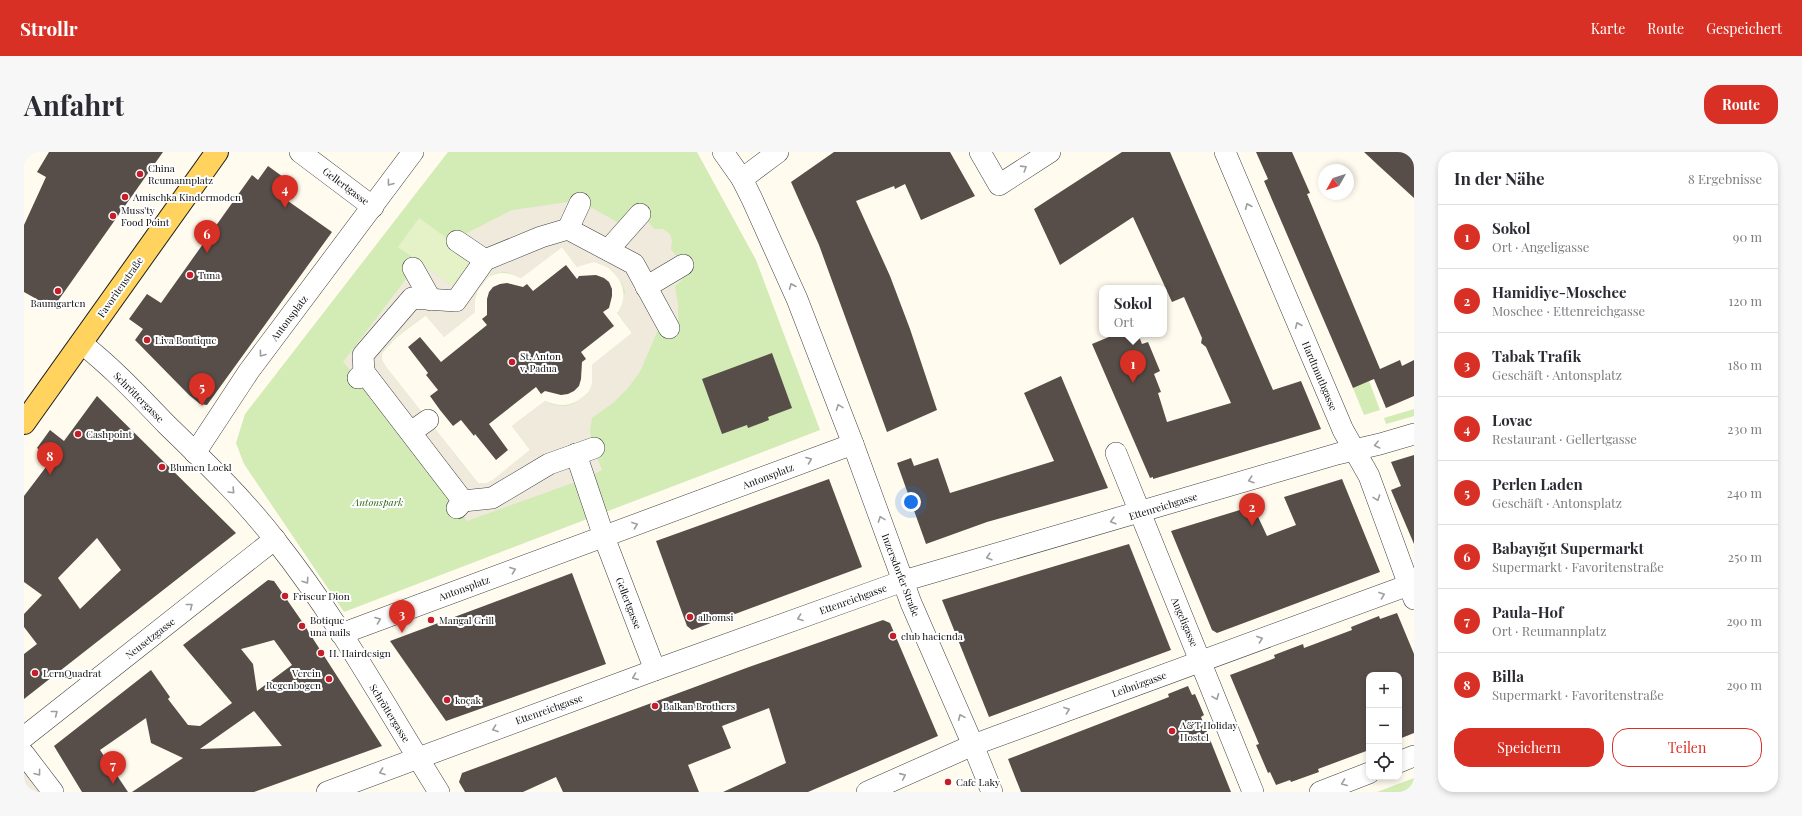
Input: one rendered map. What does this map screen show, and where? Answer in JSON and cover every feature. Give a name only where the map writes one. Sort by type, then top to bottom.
[{"type":"main road","name":"Favoritenstraße","points":[[24,423],[217,152]]},
{"type":"street","name":"Gellertgasse","points":[[300,152],[373,207]]},
{"type":"street","name":"Antonsplatz","points":[[195,452],[249,371],[413,152]]},
{"type":"street","points":[[723,152],[742,180],[793,289],[853,444]]},
{"type":"street","points":[[742,180],[778,152]]},
{"type":"street","points":[[980,152],[998,185],[1050,152]]},
{"type":"street","name":"Hardtmuthgasse","points":[[1225,152],[1343,430],[1369,476],[1412,589]]},
{"type":"street","points":[[568,229],[580,203]]},
{"type":"street","points":[[608,250],[640,214]]},
{"type":"street","points":[[604,537],[585,451],[549,464],[492,498],[460,504],[411,432],[361,375],[363,355],[412,298],[456,301],[485,260],[541,237],[568,229],[634,264],[670,328]]},
{"type":"street","points":[[457,241],[485,260]]},
{"type":"street","points":[[646,287],[684,265]]},
{"type":"street","points":[[413,268],[431,300]]},
{"type":"street","name":"Schröttergasse","points":[[81,343],[103,361],[195,452]]},
{"type":"street","points":[[411,432],[428,420]]},
{"type":"street","name":"Ettenreichgasse","points":[[327,792],[655,670],[903,581],[1329,456],[1414,434]]},
{"type":"street","name":"Antonsplatz","points":[[341,634],[853,444]]},
{"type":"street","name":"Inzersdorfer Straße","points":[[853,444],[911,603],[992,792]]},
{"type":"street","points":[[195,452],[254,514],[275,539],[299,571],[341,634]]},
{"type":"street","name":"Angeligasse","points":[[1116,453],[1253,792]]},
{"type":"street","name":"Gellertgasse","points":[[604,537],[655,670]]},
{"type":"street","name":"Neusetzgasse","points":[[24,737],[275,539]]},
{"type":"street","name":"Leibnizgasse","points":[[867,792],[973,745],[1201,661],[1412,589]]},
{"type":"street","name":"Schröttergasse","points":[[341,634],[439,792]]},
{"type":"street","points":[[24,754],[53,792]]},
{"type":"street","points":[[1402,761],[1414,756]]},
{"type":"street","points":[[1320,792],[1366,774]]},
{"type":"green space","name":"Antonspark","points":[[448,152],[697,152],[756,260],[820,430],[344,612],[244,464],[236,443],[245,414]],"holes":[[[562,247],[577,267],[588,262],[595,262],[610,269],[616,275],[621,282],[624,298],[622,306],[617,313],[632,333],[592,365],[591,386],[589,392],[583,397],[574,403],[565,405],[545,401],[512,426],[530,450],[493,480],[487,483],[478,483],[386,367],[382,360],[382,353],[397,337],[426,315],[444,337],[475,312],[475,300],[479,288],[483,282],[494,275],[507,273],[521,278]]]},
{"type":"green space","points":[[419,218],[477,260],[457,289],[398,247]]},
{"type":"green space","points":[[1369,381],[1380,410],[1364,415],[1353,388]]},
{"type":"green space","points":[[1414,409],[1414,416],[1386,424],[1384,418]]},
{"type":"green space","points":[[1414,778],[1414,792],[1377,792]]},
{"type":"shaded area","points":[[575,201],[594,209],[619,223],[646,219],[654,229],[663,229],[670,234],[672,241],[671,249],[688,271],[681,281],[675,286],[678,305],[678,327],[658,330],[640,372],[627,389],[613,403],[592,418],[590,431],[592,443],[602,470],[584,479],[467,521],[358,378],[343,362],[419,262],[457,289],[477,260],[459,237],[512,210]],"holes":[[[562,247],[577,267],[594,262],[609,268],[617,277],[622,283],[625,292],[621,308],[617,313],[632,333],[592,365],[592,384],[588,393],[583,397],[573,404],[565,406],[554,405],[545,401],[512,426],[530,450],[493,480],[487,483],[478,483],[386,367],[382,360],[382,353],[397,337],[425,315],[444,337],[475,312],[475,298],[478,290],[489,277],[496,273],[506,272],[521,278]]]},
{"type":"shaded area","points":[[24,754],[53,792],[24,792]]},
{"type":"building","points":[[49,152],[163,152],[55,305],[49,306],[24,292],[24,225],[46,177],[37,172]]},
{"type":"building","points":[[834,152],[950,152],[975,196],[921,220],[905,184],[895,189],[894,186],[856,201],[890,276],[910,329],[937,410],[887,432],[819,245],[791,182]]},
{"type":"building","points":[[1122,152],[1170,152],[1273,390],[1301,381],[1321,429],[1153,479],[1153,477],[1150,478],[1092,344],[1109,337],[1139,337],[1142,344],[1148,342],[1160,371],[1154,374],[1161,392],[1158,393],[1167,422],[1231,403],[1206,347],[1201,343],[1202,338],[1184,297],[1172,302],[1167,291],[1167,285],[1164,285],[1133,217],[1060,265],[1034,209]]},
{"type":"building","points":[[1256,152],[1292,152],[1310,193],[1307,194],[1380,369],[1400,360],[1402,366],[1414,360],[1414,396],[1386,408],[1374,379],[1353,388],[1264,181],[1268,179]]},
{"type":"building","points":[[1364,152],[1414,152],[1414,198],[1379,166]]},
{"type":"building","points":[[268,166],[297,187],[288,201],[332,232],[207,405],[200,404],[189,395],[135,340],[143,329],[129,319],[147,294],[161,303],[252,175],[258,180]]},
{"type":"building","name":"St. Anton v. Padua","points":[[566,265],[577,279],[579,276],[596,275],[609,282],[612,289],[612,296],[609,308],[603,312],[614,326],[581,352],[586,359],[582,362],[579,386],[574,391],[561,395],[545,391],[541,394],[536,387],[489,424],[508,450],[496,460],[475,434],[474,436],[461,420],[453,426],[440,410],[430,396],[438,390],[426,375],[428,373],[408,347],[420,337],[441,362],[487,325],[482,319],[487,315],[487,299],[489,292],[493,287],[507,283],[523,287],[527,284],[533,291]]},
{"type":"building","points":[[772,353],[792,408],[768,417],[769,420],[748,428],[747,425],[722,434],[702,379]]},
{"type":"building","points":[[1061,376],[1108,488],[987,522],[926,544],[897,463],[911,458],[914,466],[938,458],[950,493],[1054,461],[1024,393]]},
{"type":"building","points":[[97,396],[236,533],[24,699],[24,654],[37,644],[24,627],[24,614],[42,595],[24,582],[24,496],[52,459],[37,448],[50,430],[64,441]],"holes":[[[97,538],[121,570],[80,609],[58,578]]]},
{"type":"building","points":[[1414,455],[1414,544],[1391,490],[1401,486],[1391,462]]},
{"type":"building","points":[[829,479],[862,567],[692,630],[687,626],[656,541]]},
{"type":"building","points":[[1342,479],[1380,572],[1217,633],[1212,630],[1171,531],[1253,506],[1267,536],[1296,525],[1284,497]]},
{"type":"building","points":[[1129,544],[1171,650],[989,717],[942,600]]},
{"type":"building","points":[[572,573],[606,664],[446,721],[390,641]]},
{"type":"building","points":[[268,580],[274,581],[301,620],[382,746],[254,792],[132,792],[183,758],[151,743],[146,718],[100,750],[128,792],[82,792],[54,746],[151,670],[170,697],[168,699],[188,725],[200,726],[232,703],[183,645]],"holes":[[[274,640],[292,665],[257,691],[253,664],[241,649]],[[254,711],[282,746],[200,749]]]},
{"type":"building","points":[[1397,613],[1414,654],[1414,733],[1402,738],[1402,672],[1366,672],[1366,751],[1318,769],[1319,772],[1291,782],[1290,780],[1276,785],[1270,772],[1268,773],[1256,745],[1259,744],[1230,675],[1275,658],[1274,655],[1303,644],[1304,648],[1352,630],[1351,627],[1379,616],[1380,619]]},
{"type":"building","points":[[883,620],[890,623],[938,736],[808,792],[723,792],[786,763],[769,708],[722,726],[731,748],[688,765],[699,792],[563,792],[556,777],[523,792],[465,792],[459,782],[462,773],[749,667]]},
{"type":"building","points":[[1188,686],[1192,695],[1195,694],[1204,715],[1201,717],[1231,792],[1021,792],[1008,759],[1169,697],[1168,694]]},
{"type":"place","name":"China Reumannplatz","points":[[140,174]]},
{"type":"place","name":"Amischka Kindermoden","points":[[125,197]]},
{"type":"place","name":"Lovac","points":[[285,208]]},
{"type":"place","name":"Muss'ty Food Point","points":[[113,216]]},
{"type":"place","name":"Babayığıt Supermarkt","points":[[207,253]]},
{"type":"place","name":"Tuna","points":[[190,275]]},
{"type":"place","name":"Baumgarten","points":[[58,291]]},
{"type":"place","name":"Liva Boutique","points":[[147,340]]},
{"type":"place","name":"St. Anton v. Padua","points":[[512,362]]},
{"type":"place","name":"Sokol","points":[[1133,383]]},
{"type":"place","name":"Perlen Laden","points":[[202,406]]},
{"type":"place","name":"Cashpoint","points":[[78,434]]},
{"type":"place","name":"Blumen Lockl","points":[[162,467]]},
{"type":"place","name":"Billa","points":[[50,475]]},
{"type":"place","name":"Hamidiye-Moschee","points":[[1252,526]]},
{"type":"place","name":"Friseur Dion","points":[[285,596]]},
{"type":"place","name":"alhomsi","points":[[690,617]]},
{"type":"place","name":"Mangal Grill","points":[[431,620]]},
{"type":"place","name":"Botique una nails","points":[[302,626]]},
{"type":"place","name":"Tabak Trafik","points":[[402,633]]},
{"type":"place","name":"club hacienda","points":[[893,636]]},
{"type":"place","name":"H. Hairdesign","points":[[321,653]]},
{"type":"place","name":"LernQuadrat","points":[[35,673]]},
{"type":"place","name":"Verein Regenbogen","points":[[329,679]]},
{"type":"place","name":"koçak","points":[[447,700]]},
{"type":"place","name":"Balkan Brothers","points":[[655,706]]},
{"type":"place","name":"A&T Holiday Hostel","points":[[1172,731]]},
{"type":"place","name":"Cafe Laky","points":[[948,782]]},
{"type":"place","name":"Paula-Hof","points":[[113,784]]}]
